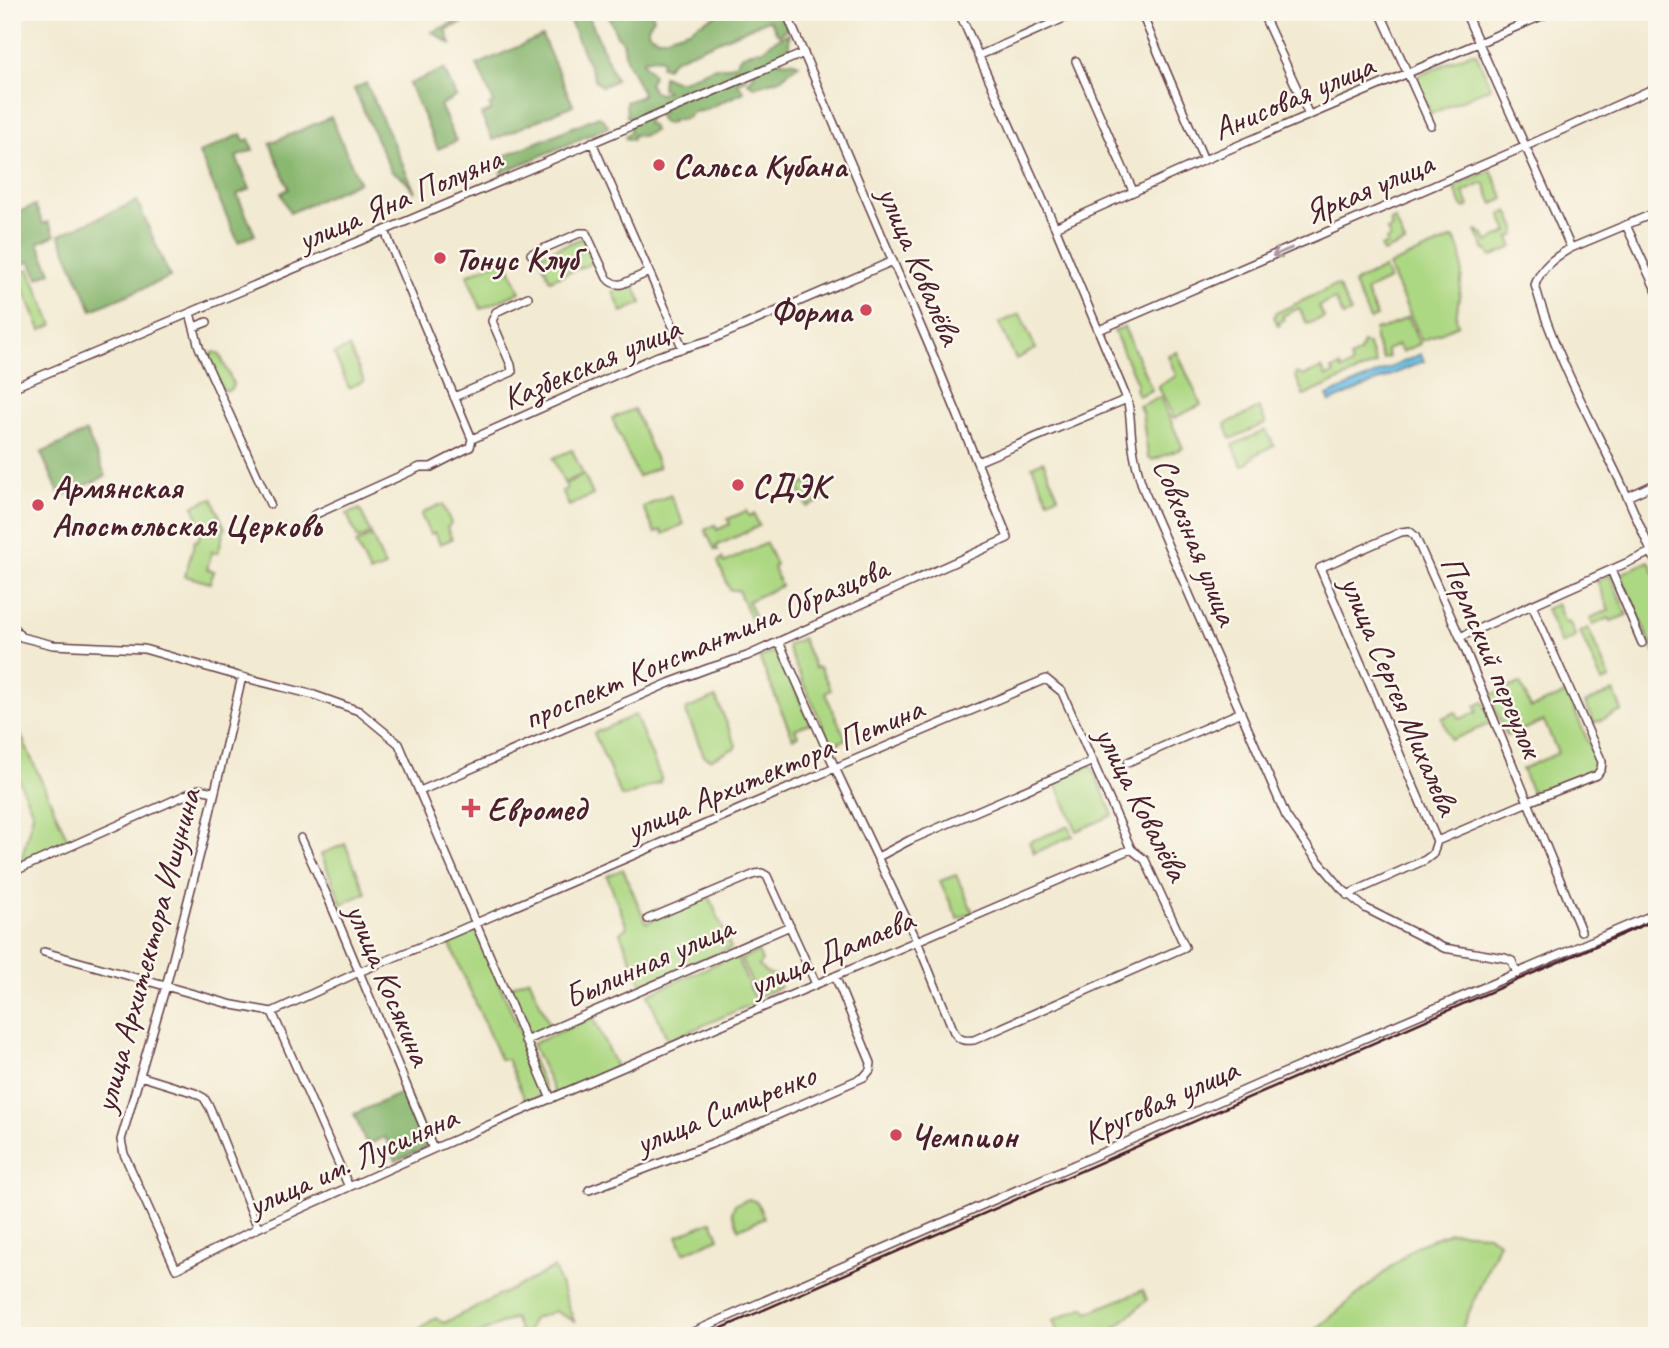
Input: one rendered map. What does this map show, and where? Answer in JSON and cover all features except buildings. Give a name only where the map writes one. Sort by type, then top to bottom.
[{"type":"street","name":"улица Ковалёва","points":[[786,12],[1008,538]]},
{"type":"street","name":"Совхозная улица","points":[[959,12],[1099,330],[1130,409],[1138,474],[1286,816],[1347,895],[1365,908],[1444,948],[1512,961],[1517,974]]},
{"type":"street","points":[[978,56],[1079,12]]},
{"type":"street","points":[[1141,12],[1204,160]]},
{"type":"street","points":[[1262,12],[1309,115]]},
{"type":"street","points":[[1380,12],[1431,125]]},
{"type":"street","points":[[1465,12],[1571,247]]},
{"type":"street","name":"Анисовая улица","points":[[1055,227],[1204,160],[1551,12]]},
{"type":"street","name":"улица Яна Полуяна","points":[[12,388],[804,53]]},
{"type":"street","points":[[1076,61],[1133,191]]},
{"type":"street","name":"Яркая улица","points":[[1099,330],[1657,87]]},
{"type":"street","points":[[592,142],[683,349]]},
{"type":"street","points":[[1657,212],[1571,247],[1544,266],[1535,285],[1544,317],[1576,393],[1657,565]]},
{"type":"street","points":[[1626,225],[1657,292]]},
{"type":"street","points":[[385,230],[472,439]]},
{"type":"street","points":[[531,254],[580,233],[586,233],[609,281],[622,284],[649,272]]},
{"type":"street","name":"Казбекская улица","points":[[314,515],[420,467],[431,467],[470,447],[472,439],[658,356],[710,340],[893,261]]},
{"type":"street","points":[[454,397],[512,372],[492,318],[496,312],[528,297]]},
{"type":"street","points":[[190,313],[199,347],[270,504]]},
{"type":"street","points":[[194,327],[207,322]]},
{"type":"street","points":[[977,461],[1127,400]]},
{"type":"street","points":[[1627,497],[1657,483]]},
{"type":"street","name":"Пермский переулок","points":[[1321,568],[1401,532],[1409,531],[1415,536],[1460,637],[1581,931]]},
{"type":"street","name":"проспект Константина Образцова","points":[[420,791],[657,688],[747,656],[1008,538]]},
{"type":"street","points":[[1460,637],[1651,552]]},
{"type":"street","name":"улица Сергея Михалева","points":[[1321,568],[1437,842]]},
{"type":"street","points":[[1611,570],[1642,643]]},
{"type":"street","points":[[1347,895],[1425,860],[1433,854],[1437,842],[1597,775],[1601,769],[1602,762],[1532,605]]},
{"type":"street","points":[[12,625],[21,637]]},
{"type":"street","points":[[12,639],[21,637],[53,645],[144,649],[314,695],[359,711],[399,744],[551,1099]]},
{"type":"street","points":[[779,642],[917,941]]},
{"type":"street","name":"улица Архитектора Ишунина","points":[[176,1269],[124,1154],[121,1140],[166,986],[242,677]]},
{"type":"street","name":"улица Архитектора Петина","points":[[272,1012],[359,972],[1046,678],[1053,684]]},
{"type":"street","name":"улица Ковалёва","points":[[917,941],[954,1032],[962,1041],[974,1040],[1185,947],[1145,860],[1131,849],[1062,692],[1053,684]]},
{"type":"street","points":[[1128,762],[1241,712]]},
{"type":"street","points":[[878,857],[910,840],[1093,761]]},
{"type":"street","points":[[15,872],[199,789],[214,792]]},
{"type":"street","name":"улица Косякина","points":[[301,838],[433,1149]]},
{"type":"street","name":"улица Дамаева","points":[[551,1099],[1131,849]]},
{"type":"street","points":[[648,919],[762,873],[767,876],[816,984]]},
{"type":"street","name":"Круговая улица","points":[[684,1336],[1279,1075],[1657,913]]},
{"type":"street","name":"Былинная улица","points":[[525,1041],[790,926]]},
{"type":"street","points":[[44,952],[233,1005],[272,1012],[349,1187]]},
{"type":"street","name":"улица Симиренко","points":[[589,1189],[711,1144],[864,1077],[870,1070],[871,1063],[835,976]]},
{"type":"street","points":[[140,1076],[204,1098],[258,1228]]},
{"type":"street","name":"улица им. Лусиняна","points":[[176,1269],[258,1228],[551,1099]]},
{"type":"green space","points":[[462,12],[487,12],[446,30],[451,44],[432,32],[451,24]]},
{"type":"green space","points":[[566,12],[587,12],[616,80],[602,87],[595,80]]},
{"type":"green space","points":[[607,12],[652,12],[654,18],[648,31],[651,35],[663,38],[689,30],[722,12],[781,12],[788,27],[780,35],[768,20],[673,60],[666,68],[661,66],[661,59],[643,60],[653,76],[649,83],[654,92],[659,94],[667,91],[662,88],[663,76],[682,81],[715,67],[728,67],[735,64],[741,56],[763,50],[789,33],[789,50],[783,54],[780,61],[799,64],[780,79],[754,87],[748,82],[755,73],[749,67],[744,69],[745,79],[738,83],[744,92],[667,124],[663,123],[658,114],[663,111],[659,104],[653,108],[647,124],[652,125],[654,131],[642,136],[633,135],[632,140],[625,138],[632,124],[632,117],[627,117],[626,102],[643,94],[626,59],[623,41],[617,36]]},
{"type":"green space","points":[[542,36],[573,105],[493,140],[481,115],[492,110],[489,105],[494,103],[477,65]]},
{"type":"green space","points":[[1470,53],[1476,53],[1491,87],[1431,114],[1414,78]]},
{"type":"green space","points":[[444,69],[456,97],[440,105],[456,141],[438,149],[409,84]]},
{"type":"green space","points":[[366,83],[415,192],[402,177],[391,171],[354,89]]},
{"type":"green space","points":[[599,116],[608,127],[501,173],[504,164],[502,157]]},
{"type":"green space","points":[[331,117],[359,182],[290,213],[281,193],[289,189],[270,143]]},
{"type":"green space","points":[[241,134],[244,141],[249,139],[253,150],[236,157],[250,189],[237,194],[255,235],[238,242],[199,153]]},
{"type":"green space","points":[[1491,170],[1504,199],[1493,204],[1484,183],[1463,192],[1469,206],[1462,206],[1454,187]]},
{"type":"green space","points":[[137,201],[170,277],[92,310],[59,235]]},
{"type":"green space","points":[[35,205],[43,224],[48,222],[55,235],[38,243],[51,272],[38,278],[30,261],[17,267],[12,256],[12,215]]},
{"type":"green space","points":[[1508,211],[1516,229],[1515,235],[1509,238],[1513,247],[1491,257],[1476,231],[1483,233],[1487,242],[1508,232],[1501,215]]},
{"type":"green space","points":[[1395,219],[1405,243],[1383,252],[1381,247],[1387,244],[1386,240],[1390,238],[1387,230],[1392,228],[1390,221]]},
{"type":"green space","points":[[585,237],[595,262],[550,280],[539,255]]},
{"type":"green space","points":[[1453,238],[1461,254],[1462,265],[1456,319],[1458,325],[1422,341],[1388,266]]},
{"type":"green space","points":[[506,258],[520,292],[481,309],[467,275]]},
{"type":"green space","points":[[1384,268],[1389,280],[1366,292],[1377,317],[1370,320],[1354,284]]},
{"type":"green space","points":[[29,269],[53,325],[41,330],[17,274]]},
{"type":"green space","points":[[633,283],[642,303],[622,312],[613,292]]},
{"type":"green space","points":[[1334,286],[1340,289],[1351,313],[1343,316],[1335,299],[1319,306],[1324,318],[1307,324],[1299,308],[1282,316],[1284,320],[1279,322],[1278,326],[1274,317],[1276,313]]},
{"type":"green space","points":[[1020,314],[1036,349],[1016,359],[999,323]]},
{"type":"green space","points":[[1408,317],[1420,344],[1402,352],[1398,345],[1386,350],[1389,357],[1383,359],[1375,340],[1375,329],[1383,329]]},
{"type":"green space","points":[[1124,327],[1152,390],[1138,396],[1135,389],[1137,383],[1114,331]]},
{"type":"green space","points":[[1363,343],[1368,344],[1376,364],[1304,396],[1296,373],[1304,376],[1322,368],[1326,377],[1334,374],[1332,370],[1340,366],[1342,370],[1352,365],[1350,358],[1359,353]]},
{"type":"green space","points":[[349,347],[364,381],[349,388],[334,354]]},
{"type":"green space","points":[[215,352],[220,355],[233,383],[228,391],[222,389],[209,360]]},
{"type":"green space","points":[[1177,352],[1201,405],[1174,418],[1158,386],[1176,376],[1168,355]]},
{"type":"green space","points":[[1160,397],[1183,448],[1153,460],[1148,457],[1139,406]]},
{"type":"green space","points":[[1259,408],[1266,423],[1231,439],[1225,424]]},
{"type":"green space","points":[[634,409],[659,467],[638,477],[612,418]]},
{"type":"green space","points":[[1266,430],[1274,446],[1256,454],[1242,466],[1233,445]]},
{"type":"green space","points":[[86,432],[106,476],[61,497],[41,453]]},
{"type":"green space","points":[[572,450],[583,474],[564,483],[553,458]]},
{"type":"green space","points":[[1043,461],[1058,496],[1048,500],[1032,466]]},
{"type":"green space","points":[[584,475],[593,495],[569,506],[562,491],[567,489],[565,484]]},
{"type":"green space","points":[[814,479],[823,500],[807,507],[798,487]]},
{"type":"green space","points":[[670,495],[684,524],[663,534],[661,530],[655,533],[643,507]]},
{"type":"green space","points":[[212,498],[225,528],[218,553],[212,552],[207,569],[214,571],[210,583],[185,576],[195,540],[198,541],[202,528],[193,506]]},
{"type":"green space","points":[[443,505],[451,523],[447,528],[452,539],[440,544],[435,533],[430,534],[421,515]]},
{"type":"green space","points":[[360,509],[371,534],[358,539],[347,514]]},
{"type":"green space","points":[[746,511],[749,516],[754,514],[759,526],[716,546],[718,550],[715,550],[705,530],[715,525],[717,530],[730,524],[728,519]]},
{"type":"green space","points":[[372,536],[385,567],[370,573],[356,543]]},
{"type":"green space","points":[[766,543],[776,565],[773,567],[781,586],[748,601],[758,626],[755,628],[738,590],[730,590],[718,562],[722,558],[724,563]]},
{"type":"green space","points":[[1649,561],[1657,579],[1657,657],[1620,574]]},
{"type":"green space","points":[[1610,575],[1627,615],[1611,621],[1609,618],[1593,625],[1590,618],[1609,610],[1597,581]]},
{"type":"green space","points":[[1557,604],[1565,623],[1569,622],[1576,637],[1561,644],[1546,609]]},
{"type":"green space","points":[[1588,628],[1610,679],[1602,682],[1580,632]]},
{"type":"green space","points":[[802,638],[815,668],[820,667],[831,690],[825,693],[846,739],[832,746],[788,649],[788,645]]},
{"type":"green space","points":[[774,651],[779,652],[810,723],[795,729],[798,735],[793,738],[760,660]]},
{"type":"green space","points":[[1520,683],[1531,708],[1567,693],[1599,767],[1533,795],[1522,769],[1558,753],[1544,721],[1507,736],[1489,696]]},
{"type":"green space","points":[[1614,691],[1622,711],[1594,723],[1585,703]]},
{"type":"green space","points":[[714,698],[736,745],[735,748],[711,759],[704,756],[686,712],[687,709]]},
{"type":"green space","points":[[1483,702],[1492,723],[1451,740],[1442,718],[1456,712],[1460,719],[1477,712],[1475,706]]},
{"type":"green space","points":[[635,715],[661,778],[660,782],[625,797],[621,796],[594,733]]},
{"type":"green space","points":[[14,720],[69,842],[20,866],[33,813],[12,764]]},
{"type":"green space","points":[[1091,765],[1113,815],[1077,831],[1055,781]]},
{"type":"green space","points":[[1069,826],[1073,836],[1034,853],[1029,842]]},
{"type":"green space","points":[[345,844],[366,893],[342,904],[321,854]]},
{"type":"green space","points":[[623,869],[646,923],[709,896],[731,948],[642,985],[620,933],[627,927],[607,876]]},
{"type":"green space","points":[[956,875],[973,912],[958,919],[940,881]]},
{"type":"green space","points":[[476,930],[547,1093],[526,1102],[507,1059],[500,1059],[449,942]]},
{"type":"green space","points":[[758,952],[762,961],[759,965],[765,972],[774,975],[780,987],[758,997],[741,959]]},
{"type":"green space","points":[[736,955],[756,1002],[668,1041],[648,994]]},
{"type":"green space","points":[[529,978],[550,1026],[530,1034],[510,987]]},
{"type":"green space","points":[[593,1017],[616,1067],[555,1094],[532,1044]]},
{"type":"green space","points":[[406,1091],[430,1145],[396,1161],[385,1137],[367,1145],[354,1114]]},
{"type":"green space","points":[[749,1199],[757,1202],[764,1218],[739,1229],[732,1212],[735,1204]]},
{"type":"green space","points":[[712,1221],[719,1238],[684,1253],[677,1236]]},
{"type":"green space","points":[[1450,1232],[1488,1234],[1499,1242],[1459,1336],[1308,1336],[1416,1246]]},
{"type":"green space","points":[[554,1268],[574,1321],[555,1311],[533,1319],[526,1336],[522,1336],[514,1318],[474,1336],[410,1336],[435,1318],[444,1323]]},
{"type":"green space","points":[[1143,1290],[1147,1300],[1114,1329],[1114,1336],[1059,1336],[1053,1320],[1085,1307],[1088,1313]]},
{"type":"water","points":[[1421,354],[1424,361],[1330,402],[1327,396]]},
{"type":"railway","points":[[704,1336],[1657,919]]},
{"type":"place","name":"Сальса Кубана","points":[[659,165]]},
{"type":"place","name":"Тонус Клуб","points":[[440,258]]},
{"type":"place","name":"Форма","points":[[866,310]]},
{"type":"place","name":"СДЭК","points":[[738,485]]},
{"type":"place","name":"Армянская Апостольская Церковь","points":[[38,505]]},
{"type":"place","name":"Евромед","points":[[471,808]]},
{"type":"place","name":"Чемпион","points":[[896,1135]]}]
